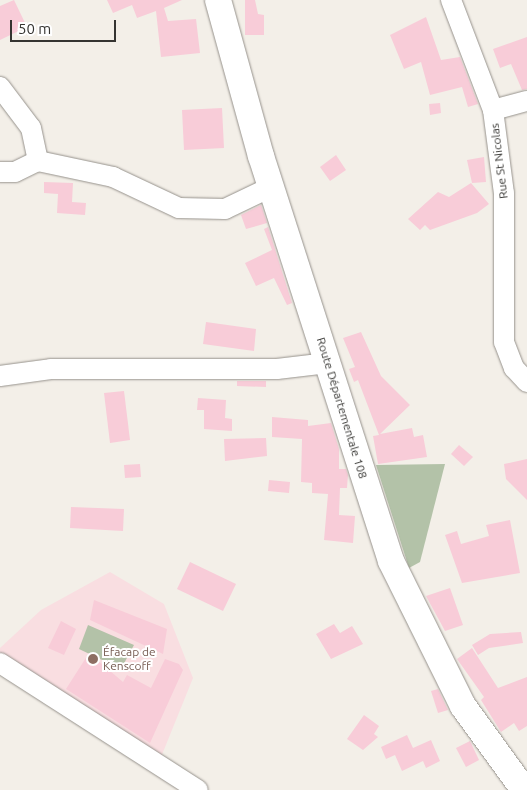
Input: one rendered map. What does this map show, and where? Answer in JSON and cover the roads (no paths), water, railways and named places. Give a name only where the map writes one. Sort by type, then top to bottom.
[{"type":"main road","name":"Route Départementale 108","points":[[218,0],[271,187],[391,561],[463,706],[525,787]]},
{"type":"street","name":"Rue St Nicolas","points":[[452,0],[493,110],[504,193],[504,342],[514,368],[527,382]]},
{"type":"street","points":[[0,87],[31,128],[38,161]]},
{"type":"street","points":[[493,110],[527,101]]},
{"type":"street","points":[[0,172],[15,172],[38,161],[113,177],[179,208],[225,209],[271,187]]},
{"type":"street","points":[[0,376],[51,369],[277,369],[328,363]]},
{"type":"street","points":[[0,663],[198,790]]},
{"type":"place","name":"Éfacap de Kenscoff","points":[[93,659]]}]
